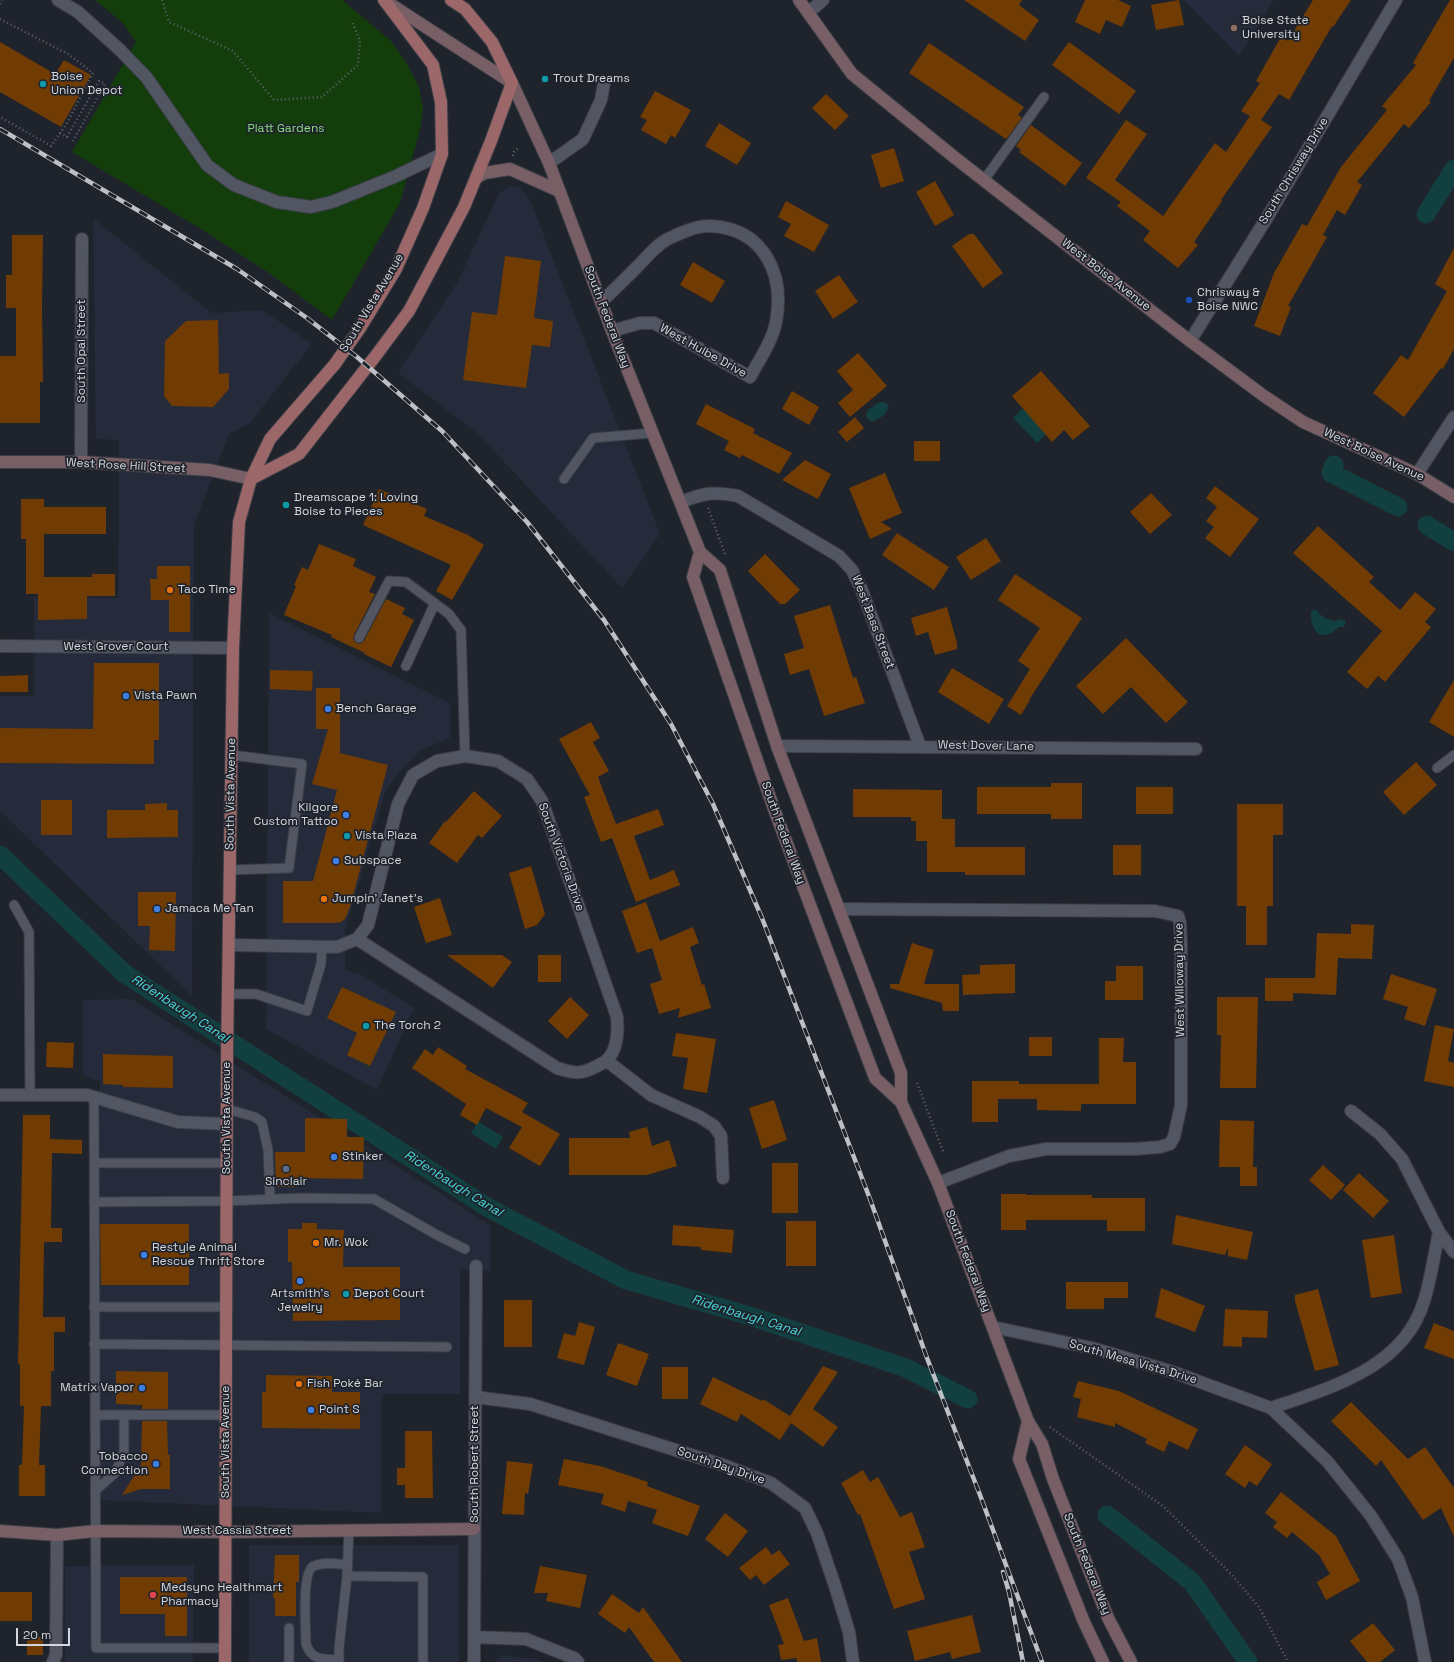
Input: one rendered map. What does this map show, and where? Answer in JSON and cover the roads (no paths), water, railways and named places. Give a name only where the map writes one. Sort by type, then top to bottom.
[{"type":"main road","points":[[251,479],[299,454],[409,311],[464,207],[512,82],[492,42],[465,9],[451,0]]},
{"type":"main road","name":"West Boise Avenue","points":[[799,0],[852,74],[984,180],[1190,341],[1264,396],[1303,422],[1417,474],[1454,497]]},
{"type":"main road","name":"South Vista Avenue","points":[[225,1662],[227,1056],[233,648],[239,522],[251,479],[270,439],[335,364],[360,328],[396,269],[423,208],[442,154],[442,102],[433,66],[385,1]]},
{"type":"main road","points":[[385,1],[512,82]]},
{"type":"main road","name":"South Federal Way","points":[[512,82],[549,163],[612,331],[700,552],[720,570],[777,746],[901,1073],[901,1102]]},
{"type":"main road","points":[[476,178],[485,173],[510,168],[559,191]]},
{"type":"main road","name":"West Rose Hill Street","points":[[0,462],[81,462],[210,470],[251,479]]},
{"type":"main road","name":"South Federal Way","points":[[700,552],[693,577],[774,809],[875,1078],[901,1102],[938,1183],[1028,1421],[1042,1444],[1053,1478],[1108,1618],[1131,1662]]},
{"type":"main road","name":"South Federal Way","points":[[1028,1421],[1019,1458],[1084,1622],[1103,1662]]},
{"type":"main road","name":"West Cassia Street","points":[[0,1531],[57,1535],[95,1531],[226,1532],[474,1529]]},
{"type":"street","points":[[58,0],[78,12],[120,50],[147,78],[207,165],[234,185],[277,202],[311,207],[332,202],[394,177],[442,154]]},
{"type":"street","points":[[808,13],[823,0]]},
{"type":"street","name":"South Chrisway Drive","points":[[1190,341],[1268,216],[1396,0]]},
{"type":"street","points":[[549,163],[583,139],[601,100],[604,83]]},
{"type":"street","name":"West Hulbe Drive","points":[[601,302],[653,251],[668,239],[687,230],[710,226],[742,232],[762,249],[771,264],[776,282],[776,322],[770,341],[750,377],[654,323],[640,323],[612,331]]},
{"type":"street","name":"South Opal Street","points":[[81,462],[82,239]]},
{"type":"street","points":[[1417,474],[1454,417]]},
{"type":"street","name":"West Bass Street","points":[[681,502],[704,493],[722,493],[738,496],[839,556],[852,570],[862,588],[920,746]]},
{"type":"street","name":"West Grover Court","points":[[0,646],[233,648]]},
{"type":"street","name":"West Dover Lane","points":[[777,746],[1196,749]]},
{"type":"street","name":"South Victoria Drive","points":[[357,939],[368,925],[398,804],[414,775],[437,761],[465,756],[498,761],[527,779],[542,800],[618,1017],[618,1034],[615,1048],[607,1061]]},
{"type":"street","name":"West Willoway Drive","points":[[839,909],[1155,911],[1178,916],[1181,944],[1181,1105],[1174,1137],[1170,1144],[1160,1147],[1134,1149],[1046,1149],[1009,1156],[938,1183]]},
{"type":"street","points":[[229,945],[337,947],[357,939],[557,1068],[571,1073],[585,1072],[607,1061],[651,1095],[700,1116],[714,1126],[721,1136],[723,1178]]},
{"type":"street","points":[[0,1095],[87,1095],[178,1122],[227,1124]]},
{"type":"street","points":[[1350,1112],[1380,1134],[1402,1159],[1439,1232],[1454,1252]]},
{"type":"street","points":[[1271,1408],[1334,1387],[1372,1367],[1400,1344],[1416,1321],[1424,1301],[1439,1232]]},
{"type":"street","name":"South Robert Street","points":[[474,1662],[476,1266]]},
{"type":"street","name":"South Mesa Vista Drive","points":[[993,1327],[1092,1348],[1173,1372],[1271,1408],[1327,1461],[1371,1516],[1398,1559],[1412,1597],[1426,1662]]},
{"type":"street","name":"South Day Drive","points":[[475,1397],[530,1404],[726,1466],[771,1483],[805,1508],[817,1533],[849,1632],[853,1662]]},
{"type":"street","points":[[53,1662],[56,1655],[57,1535]]},
{"type":"street","points":[[474,1637],[526,1639],[574,1658],[578,1662]]},
{"type":"lane","points":[[984,180],[1044,97]]},
{"type":"lane","points":[[564,479],[593,438],[652,433]]},
{"type":"lane","points":[[359,638],[389,581],[406,582],[449,614],[461,630],[465,756]]},
{"type":"lane","points":[[406,666],[434,603]]},
{"type":"lane","points":[[1437,768],[1454,754]]},
{"type":"lane","points":[[230,870],[289,868],[302,764],[232,755]]},
{"type":"lane","points":[[14,905],[29,932],[30,1095]]},
{"type":"lane","points":[[228,994],[256,994],[307,1011],[321,964],[322,947]]},
{"type":"lane","points":[[94,1097],[96,1648],[226,1648]]},
{"type":"lane","points":[[227,1109],[255,1117],[262,1122],[268,1150],[270,1199]]},
{"type":"lane","points":[[94,1163],[227,1163]]},
{"type":"lane","points":[[94,1202],[374,1199],[437,1235],[465,1249]]},
{"type":"lane","points":[[94,1307],[227,1307]]},
{"type":"lane","points":[[94,1344],[447,1347]]},
{"type":"lane","points":[[95,1415],[226,1415]]},
{"type":"lane","points":[[95,1491],[115,1474],[124,1452],[124,1415]]},
{"type":"lane","points":[[348,1565],[322,1564],[313,1566],[308,1571],[306,1582],[306,1644],[309,1653],[320,1658],[339,1661],[348,1576],[349,1530]]},
{"type":"lane","points":[[348,1576],[423,1577],[423,1662]]},
{"type":"lane","points":[[289,1628],[289,1662]]},
{"type":"waterway","points":[[1426,214],[1454,169]]},
{"type":"waterway","points":[[1334,465],[1331,473],[1398,507]]},
{"type":"waterway","points":[[1427,525],[1452,541]]},
{"type":"waterway","name":"Ridenbaugh Canal","points":[[0,855],[125,974],[487,1207],[626,1280],[750,1316],[906,1368],[968,1399]]},
{"type":"waterway","name":"Ridenbaugh Canal","points":[[1107,1515],[1192,1582],[1248,1662]]},
{"type":"railway","points":[[0,129],[237,269],[307,318],[357,357],[442,431],[527,522],[604,620],[671,724],[713,804],[762,918],[870,1199],[927,1358],[1042,1662]]},
{"type":"railway","points":[[1003,1572],[1009,1592],[1023,1662]]},
{"type":"place","name":"Boise State University","points":[[1234,28]]},
{"type":"place","name":"Trout Dreams","points":[[545,79]]},
{"type":"place","name":"Boise Union Depot","points":[[43,84]]},
{"type":"place","name":"Chrisway & Boise NWC","points":[[1189,300]]},
{"type":"place","name":"Dreamscape 1: Loving Boise to Pieces","points":[[286,505]]},
{"type":"place","name":"Taco Time","points":[[170,590]]},
{"type":"place","name":"Vista Pawn","points":[[126,696]]},
{"type":"place","name":"Bench Garage","points":[[328,709]]},
{"type":"place","name":"Kilgore Custom Tattoo","points":[[346,815]]},
{"type":"place","name":"Vista Plaza","points":[[347,836]]},
{"type":"place","name":"Subspace","points":[[336,861]]},
{"type":"place","name":"Jumpin' Janet's","points":[[324,899]]},
{"type":"place","name":"Jamaca Me Tan","points":[[157,909]]},
{"type":"place","name":"The Torch 2","points":[[366,1026]]},
{"type":"place","name":"Stinker","points":[[334,1157]]},
{"type":"place","name":"Sinclair","points":[[286,1169]]},
{"type":"place","name":"Mr. Wok","points":[[316,1243]]},
{"type":"place","name":"Restyle Animal Rescue Thrift Store","points":[[144,1255]]},
{"type":"place","name":"Artsmith's Jewelry","points":[[300,1281]]},
{"type":"place","name":"Depot Court","points":[[346,1294]]},
{"type":"place","name":"Fish Poké Bar","points":[[299,1384]]},
{"type":"place","name":"Matrix Vapor","points":[[142,1388]]},
{"type":"place","name":"Point S","points":[[311,1410]]},
{"type":"place","name":"Tobacco Connection","points":[[156,1464]]},
{"type":"place","name":"Medsync Healthmart Pharmacy","points":[[153,1595]]},
{"type":"park label","name":"Platt Gardens","points":[[286,129]]}]
